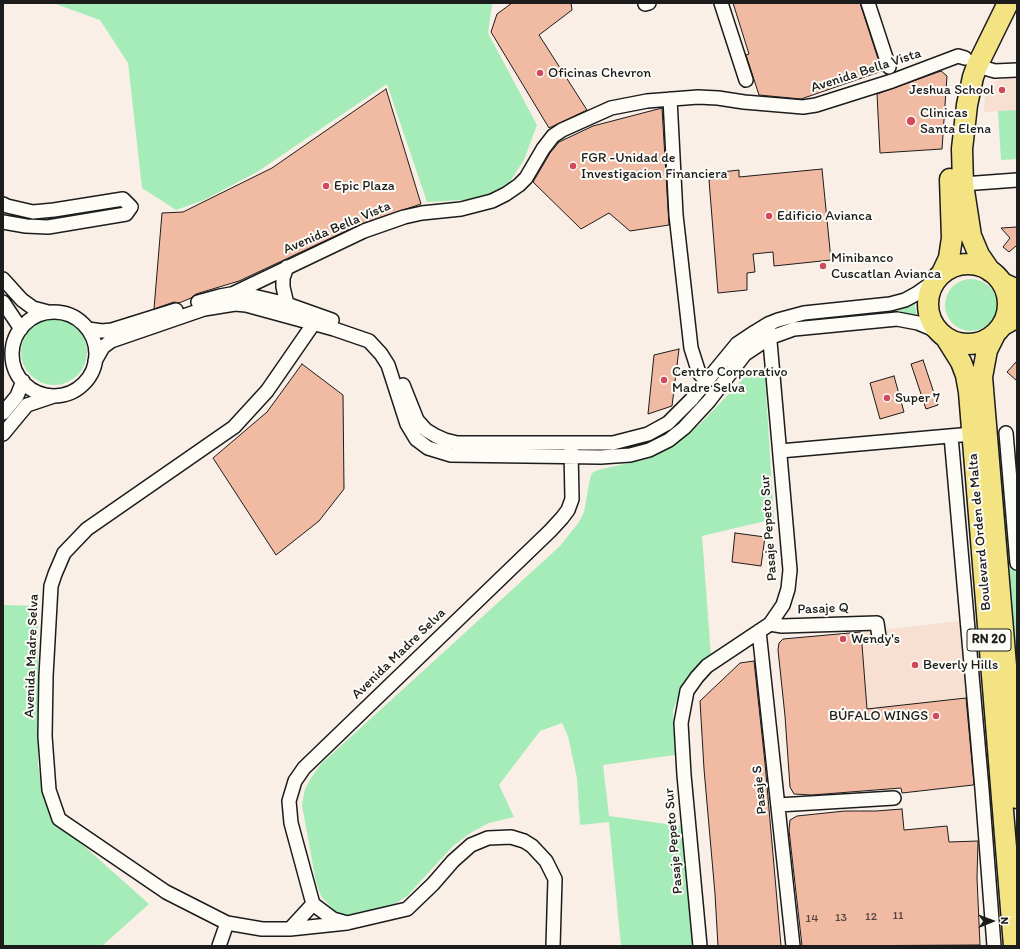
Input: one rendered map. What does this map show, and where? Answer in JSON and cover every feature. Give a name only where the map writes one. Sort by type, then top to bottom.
[{"type":"highway","name":"RN 20","points":[[944,337],[932,324],[928,310],[928,295],[950,254],[952,238],[949,137],[954,100],[999,5]]},
{"type":"highway","name":"RN 20","points":[[971,62],[963,129],[963,184],[971,236],[979,255],[1002,279],[1006,291],[1008,304],[1006,318],[997,332]]},
{"type":"highway","points":[[939,276],[951,267],[964,264],[978,265],[1002,279]]},
{"type":"highway","points":[[944,337],[955,343],[969,345],[984,342],[997,332]]},
{"type":"highway","name":"Boulevard Orden de Malta","points":[[997,332],[984,360],[978,428],[1014,946]]},
{"type":"highway","name":"Boulevard Orden de Malta","points":[[944,337],[961,362],[966,375],[978,428],[1017,798]]},
{"type":"main road","points":[[997,332],[1017,319]]},
{"type":"street","points":[[721,3],[746,80]]},
{"type":"street","points":[[868,3],[889,67]]},
{"type":"street","name":"Avenida Bella Vista","points":[[231,294],[364,231],[404,217],[422,213],[473,207],[492,201],[519,185],[532,168],[542,149],[553,136],[562,130],[611,108],[647,101],[698,97],[803,107],[816,106],[892,81],[958,56],[971,62]]},
{"type":"street","points":[[971,62],[995,71],[1017,70]]},
{"type":"street","points":[[670,99],[676,215],[691,348],[699,373],[706,381]]},
{"type":"street","points":[[963,184],[1017,180]]},
{"type":"street","points":[[3,204],[33,212],[124,199],[131,206],[126,214],[48,227],[26,226],[3,222]]},
{"type":"street","points":[[286,267],[283,278],[283,287],[286,309]]},
{"type":"street","points":[[88,329],[102,331],[112,330],[220,296],[231,294],[249,295],[286,309],[368,333],[376,337],[394,360],[417,420],[426,430],[445,440],[457,443],[613,443],[648,434],[668,423],[684,407],[737,344],[768,324],[804,313],[890,304],[905,300],[916,294],[939,276]]},
{"type":"street","points":[[3,279],[22,300],[33,308],[63,313],[75,318],[88,329],[95,345],[95,361]]},
{"type":"street","points":[[3,302],[21,329]]},
{"type":"street","points":[[3,434],[27,405],[55,395],[68,393],[80,387],[90,376],[95,361],[103,348],[111,341],[210,308],[235,304],[286,309]]},
{"type":"street","points":[[50,312],[34,317],[21,329],[15,339],[13,356],[17,372],[23,381],[33,390],[40,393],[55,395]]},
{"type":"street","points":[[315,318],[369,341],[388,365],[407,424],[416,439],[428,448],[451,455],[601,457],[630,455],[649,450],[669,440],[684,428],[709,401],[745,354],[769,338],[794,329],[897,319],[918,323],[930,328],[944,337]]},
{"type":"street","name":"Avenida Madre Selva","points":[[315,318],[267,391],[234,427],[87,529],[64,553],[51,586],[46,676],[45,736],[49,790],[59,819],[166,892],[227,923],[262,929],[290,929],[347,923],[407,909],[433,884],[453,861],[471,845],[488,838],[511,837],[524,841],[532,846],[546,861],[556,880],[553,946]]},
{"type":"street","name":"Pasaje Pepeto Sur","points":[[700,946],[684,775],[681,723],[686,691],[707,666],[764,628],[783,605],[788,589],[790,570],[768,324]]},
{"type":"street","points":[[3,413],[16,396],[23,381]]},
{"type":"street","points":[[780,451],[951,436],[978,428],[1012,433],[1017,563]]},
{"type":"street","points":[[951,436],[982,789],[994,946]]},
{"type":"street","name":"Avenida Madre Selva","points":[[313,904],[292,823],[289,801],[296,781],[304,768],[562,518],[568,510],[572,500],[570,444]]},
{"type":"street","name":"Pasaje Q","points":[[764,628],[877,620],[879,636]]},
{"type":"street","name":"Pasaje S","points":[[764,628],[778,804],[793,946]]},
{"type":"street","points":[[778,804],[894,798]]},
{"type":"street","points":[[290,929],[313,904],[333,919],[347,923]]},
{"type":"street","points":[[219,946],[227,923]]},
{"type":"shaded area","name":"Jeshua School","points":[[1017,78],[1017,110],[984,112],[985,96],[988,85],[998,80]]},
{"type":"shaded area","name":"Beverly Hills","points":[[960,621],[971,697],[867,709],[861,632]]},
{"type":"green space","points":[[53,3],[493,3],[488,33],[537,125],[524,160],[509,183],[479,199],[427,202],[387,84],[257,172],[204,200],[176,210],[142,188],[128,63],[100,20]]},
{"type":"green space","points":[[1017,110],[1017,159],[1001,160],[998,111]]},
{"type":"green space","points":[[966,279],[976,279],[985,283],[993,291],[997,300],[997,310],[993,319],[985,327],[976,331],[966,331],[957,327],[949,319],[945,310],[945,300],[949,291],[957,283]]},
{"type":"green space","points":[[916,297],[915,307],[917,317],[894,309]]},
{"type":"green space","points":[[48,319],[60,319],[67,321],[78,328],[85,339],[87,352],[85,365],[78,376],[67,383],[60,385],[48,385],[41,383],[30,376],[23,365],[21,358],[21,346],[23,339],[30,328],[41,321]]},
{"type":"green space","points":[[756,371],[762,373],[765,377],[774,519],[702,536],[711,656],[683,686],[673,710],[675,755],[603,765],[609,816],[681,826],[693,946],[621,946],[609,822],[580,825],[577,778],[568,736],[562,723],[540,731],[499,785],[514,817],[489,823],[472,832],[453,846],[407,896],[393,905],[356,916],[338,915],[321,896],[316,882],[302,805],[305,789],[321,764],[560,546],[579,522],[584,512],[592,473],[598,470],[646,459],[664,451],[700,424],[745,377],[751,372]]},
{"type":"green space","points":[[995,438],[1004,438],[1017,587],[1017,690]]},
{"type":"green space","points":[[3,605],[38,606],[38,766],[43,796],[48,807],[57,822],[149,904],[102,946],[3,946]]},
{"type":"building","name":"Oficinas Chevron","points":[[512,3],[571,3],[572,10],[539,35],[587,110],[549,128],[491,32],[497,14]]},
{"type":"building","points":[[733,3],[860,3],[882,71],[801,99],[759,95],[746,55],[749,54]]},
{"type":"building","name":"Clinicas Santa Elena","points":[[941,71],[947,76],[942,149],[880,153],[877,94]]},
{"type":"building","name":"Epic Plaza","points":[[386,89],[421,204],[361,224],[239,281],[196,294],[179,303],[174,302],[154,309],[162,213],[183,212],[272,168]]},
{"type":"building","points":[[662,108],[669,225],[630,231],[609,213],[581,229],[533,182],[550,153],[559,142],[593,126]]},
{"type":"building","name":"Edificio Avianca","points":[[822,169],[831,260],[774,266],[773,252],[753,254],[755,272],[747,273],[747,290],[718,293],[709,180],[714,179],[713,173],[739,170],[739,177]]},
{"type":"building","points":[[1017,227],[1017,247],[1016,246],[1009,252],[1003,247],[1010,238],[1001,228]]},
{"type":"building","name":"Centro Corporativo Madre Selva","points":[[679,349],[672,406],[648,414],[654,355]]},
{"type":"building","points":[[923,360],[938,405],[926,409],[911,364]]},
{"type":"building","points":[[1017,361],[1017,381],[1007,372]]},
{"type":"building","points":[[302,364],[343,395],[344,489],[319,521],[276,555],[213,458],[267,412]]},
{"type":"building","name":"Super 7","points":[[894,376],[904,412],[880,419],[870,383]]},
{"type":"building","points":[[735,533],[765,537],[761,566],[732,562]]},
{"type":"building","points":[[861,632],[867,709],[966,698],[973,785],[902,793],[901,788],[812,795],[794,794],[790,787],[785,716],[778,650],[779,643],[783,639]]},
{"type":"building","points":[[754,661],[765,763],[781,946],[718,946],[700,701],[740,663]]},
{"type":"building","points":[[902,809],[904,830],[947,826],[949,842],[978,841],[977,878],[980,945],[802,946],[789,830],[790,820],[797,816],[845,811]]},
{"type":"place","name":"Oficinas Chevron","points":[[540,73]]},
{"type":"place","name":"Jeshua School","points":[[1002,90]]},
{"type":"place","name":"Clinicas Santa Elena","points":[[911,121]]},
{"type":"place","name":"FGR -Unidad de Investigacion Financiera","points":[[573,166]]},
{"type":"place","name":"Epic Plaza","points":[[326,186]]},
{"type":"place","name":"Edificio Avianca","points":[[769,216]]},
{"type":"place","name":"Minibanco Cuscatlan Avianca","points":[[823,266]]},
{"type":"place","name":"Centro Corporativo Madre Selva","points":[[664,380]]},
{"type":"place","name":"Super 7","points":[[887,398]]},
{"type":"place","name":"Wendy's","points":[[843,639]]},
{"type":"place","name":"Beverly Hills","points":[[915,665]]},
{"type":"place","name":"BÚFALO WINGS","points":[[936,716]]}]
